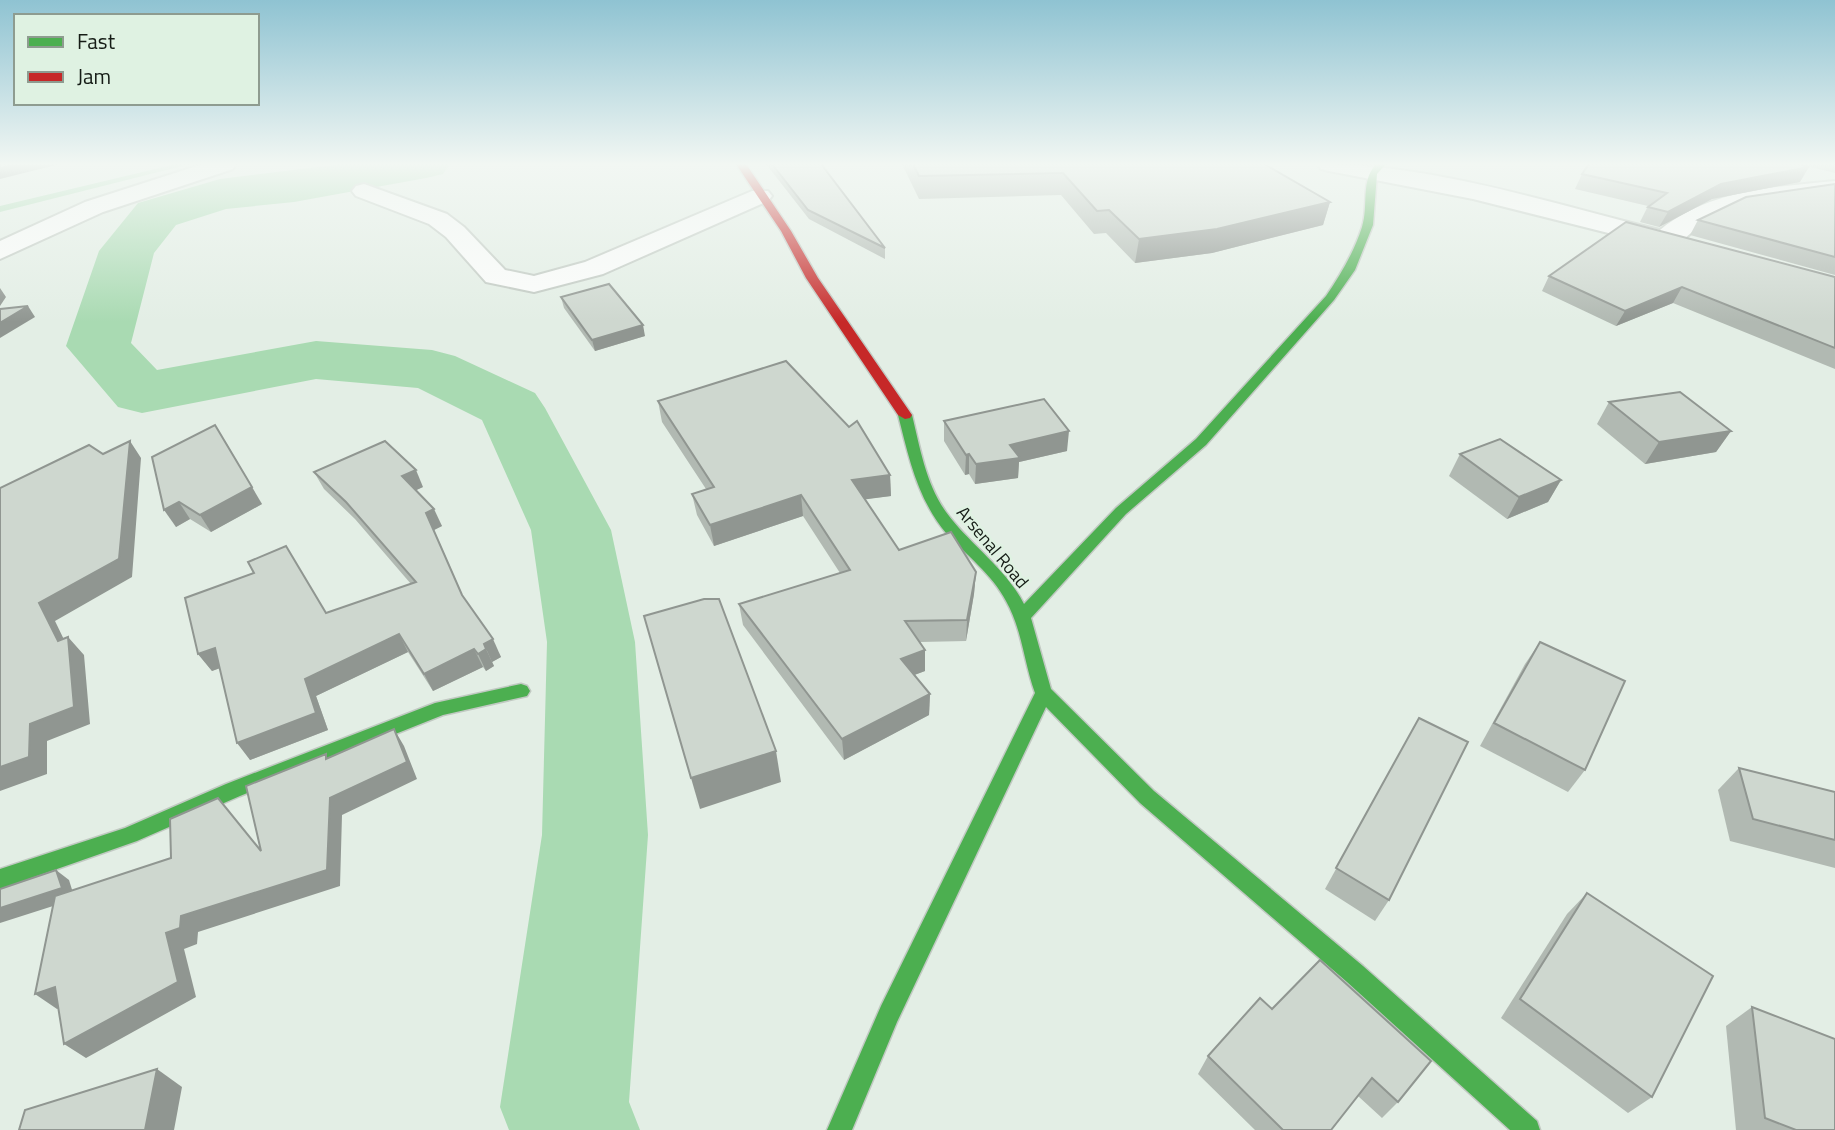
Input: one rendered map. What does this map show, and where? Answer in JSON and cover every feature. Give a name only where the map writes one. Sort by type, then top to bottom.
[{"type":"street","points":[[0,251],[73,217]]},
{"type":"street","points":[[432,217],[455,232],[480,262],[496,276],[534,284],[594,268],[712,217]]},
{"type":"street","name":"Arsenal Road","points":[[775,217],[811,278],[903,408],[920,472],[935,507],[1012,597],[1023,617],[1033,666],[1044,693]]},
{"type":"street","points":[[1023,617],[1060,573],[1121,511],[1201,442],[1330,298],[1350,270],[1369,217]]},
{"type":"street","points":[[1574,217],[1691,246]]},
{"type":"street","points":[[1665,239],[1695,217]]},
{"type":"street","points":[[0,879],[130,835],[233,790],[442,708],[521,691]]},
{"type":"street","points":[[839,1130],[889,1014],[1044,693],[1147,797],[1355,974],[1528,1130]]},
{"type":"building","points":[[822,217],[861,217],[885,248]]},
{"type":"building","points":[[1116,217],[1268,217],[1217,229],[1139,239]]},
{"type":"building","points":[[1705,217],[1835,217],[1835,257],[1698,220]]},
{"type":"building","points":[[1626,222],[1835,277],[1835,348],[1682,287],[1625,311],[1549,276]]},
{"type":"building","points":[[609,284],[643,325],[592,340],[561,297]]},
{"type":"building","points":[[28,306],[0,323],[0,309]]},
{"type":"building","points":[[786,361],[849,427],[857,421],[890,475],[852,480],[899,550],[951,532],[976,572],[967,620],[905,621],[925,650],[901,659],[930,694],[842,739],[739,604],[850,570],[801,495],[710,525],[692,494],[714,487],[658,401]]},
{"type":"building","points":[[1680,392],[1731,431],[1659,442],[1609,402]]},
{"type":"building","points":[[1044,399],[1069,431],[1010,445],[1020,458],[976,464],[969,454],[966,455],[944,421]]},
{"type":"building","points":[[215,425],[252,487],[200,515],[179,502],[164,510],[152,457]]},
{"type":"building","points":[[1500,439],[1561,480],[1519,497],[1460,454]]},
{"type":"building","points":[[130,441],[119,559],[39,603],[58,641],[68,637],[74,707],[30,724],[29,757],[0,767],[0,488],[89,445],[103,454]]},
{"type":"building","points":[[385,441],[416,470],[402,476],[434,509],[426,513],[462,595],[493,639],[484,644],[486,649],[478,654],[474,649],[424,674],[399,634],[305,679],[316,713],[237,743],[215,648],[198,654],[185,598],[254,573],[248,562],[286,546],[326,613],[416,582],[346,502],[314,472]]},
{"type":"building","points":[[704,599],[719,599],[776,751],[691,778],[644,616]]},
{"type":"building","points":[[1540,642],[1625,681],[1585,770],[1494,723]]},
{"type":"building","points":[[1419,718],[1468,742],[1389,900],[1336,868]]},
{"type":"building","points":[[394,729],[407,762],[330,798],[327,870],[181,916],[180,928],[166,933],[178,982],[64,1044],[55,987],[35,994],[55,896],[171,858],[170,819],[218,798],[261,851],[246,786],[326,754],[326,759]]},
{"type":"building","points":[[1739,768],[1835,792],[1835,840],[1753,819]]},
{"type":"building","points":[[56,870],[62,888],[0,908],[0,889]]},
{"type":"building","points":[[1587,893],[1713,976],[1652,1097],[1520,999]]},
{"type":"building","points":[[1320,960],[1431,1061],[1398,1102],[1372,1078],[1331,1130],[1283,1130],[1208,1056],[1260,998],[1272,1009]]},
{"type":"building","points":[[1752,1007],[1835,1039],[1835,1130],[1796,1130],[1765,1118]]},
{"type":"building","points":[[157,1069],[145,1130],[19,1130],[25,1110]]},
{"type":"waterway","points":[[155,217],[127,251],[98,346],[142,393],[316,360],[432,370],[511,408],[571,530],[591,642],[595,835],[564,1107],[575,1130]]},
{"type":"traffic: fast","points":[[1022,617],[1121,511],[1201,442],[1330,298],[1350,270],[1368,225],[1369,217]]},
{"type":"traffic: fast","points":[[839,1130],[889,1014],[1044,693],[1027,632],[1012,596],[943,519],[929,497],[920,474],[905,415]]},
{"type":"traffic: fast","points":[[0,879],[130,835],[233,790],[441,708],[521,691]]},
{"type":"traffic: fast","points":[[1044,693],[1147,797],[1355,974],[1528,1130]]},
{"type":"traffic: jam","points":[[776,217],[812,278],[905,415]]}]
